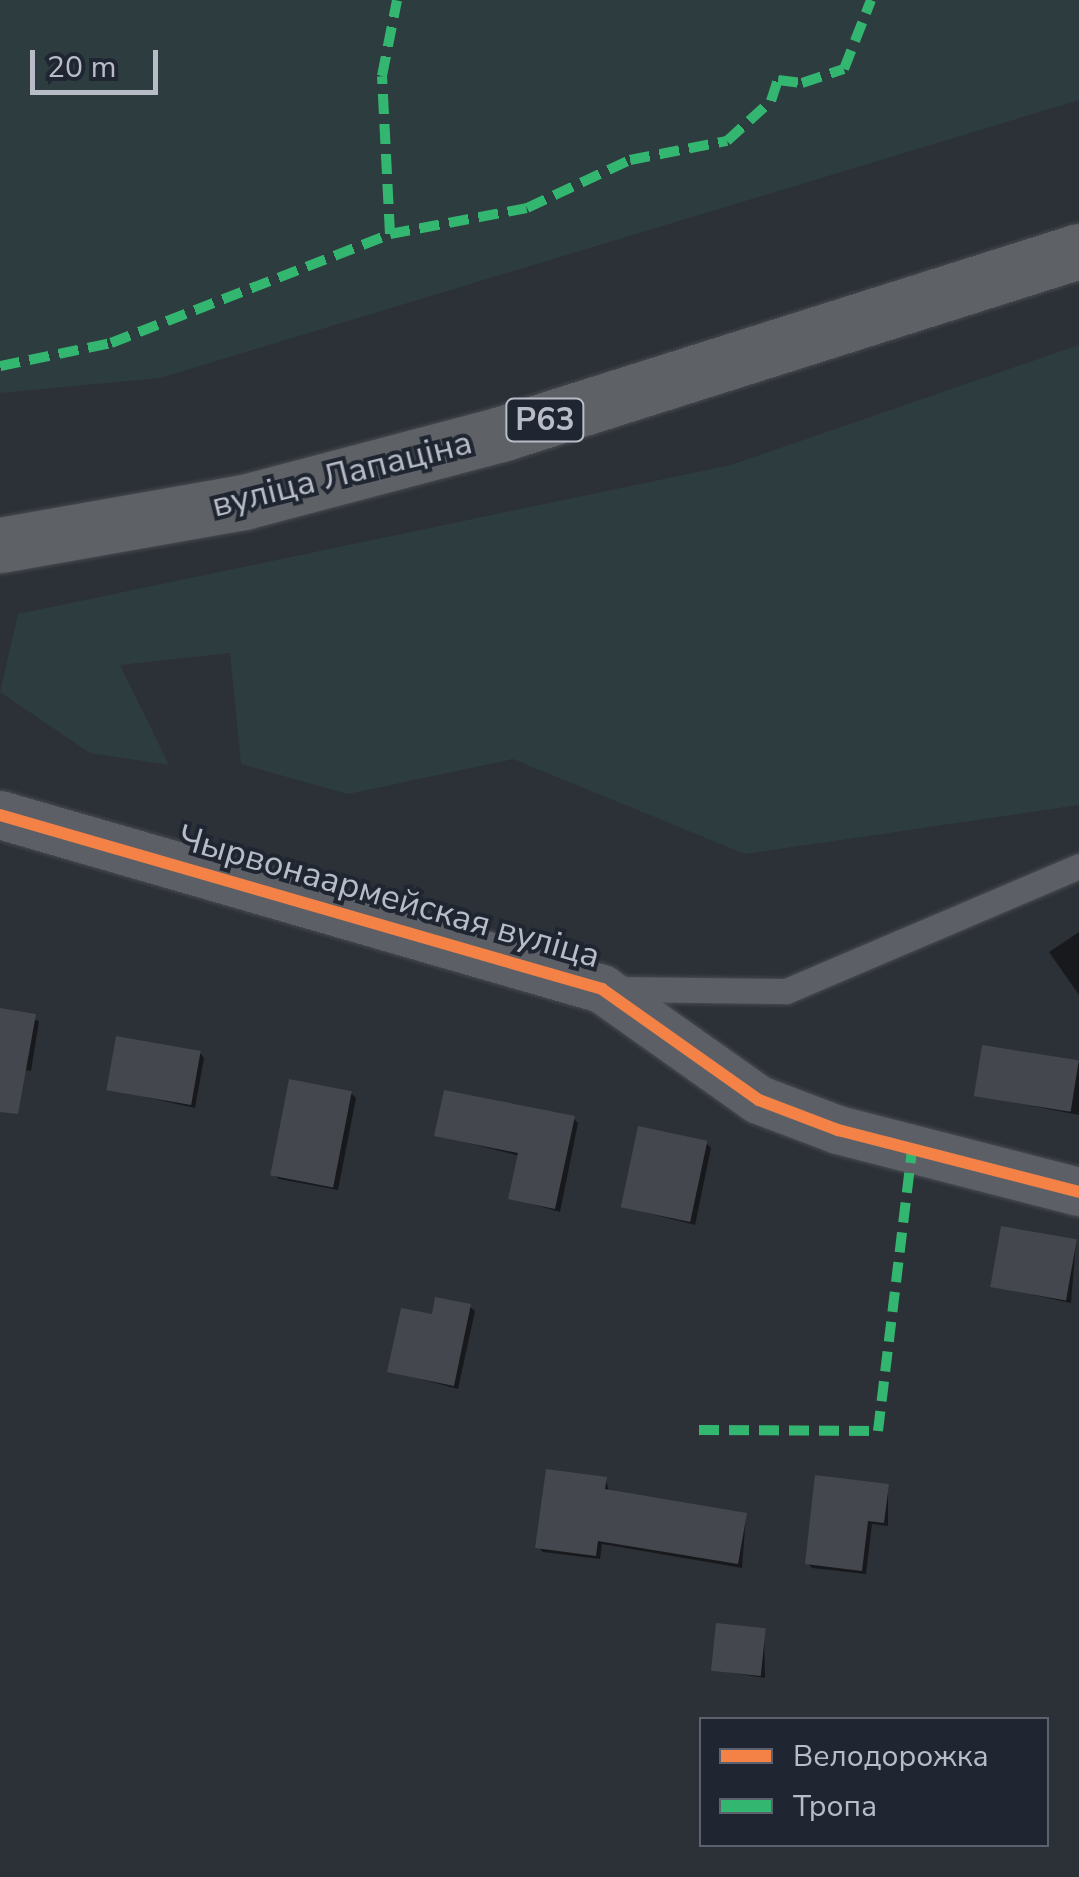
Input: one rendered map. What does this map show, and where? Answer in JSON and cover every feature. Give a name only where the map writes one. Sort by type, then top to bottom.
[{"type":"main road","name":"вуліца Лапаціна","points":[[0,545],[244,502],[501,434],[1079,251]]},
{"type":"street","name":"Чырвонаармейская вуліца","points":[[0,815],[602,989],[760,1100],[838,1130],[1079,1192]]},
{"type":"lane","points":[[602,989],[786,992],[1079,866]]},
{"type":"shaded area","points":[[0,0],[1079,0],[1079,100],[160,378],[0,393]]},
{"type":"shaded area","points":[[1079,345],[1079,805],[745,854],[513,759],[348,794],[241,764],[230,653],[120,665],[169,765],[90,753],[0,692],[18,614],[731,465]]},
{"type":"building","points":[[0,1008],[36,1014],[18,1114],[0,1112]]},
{"type":"building","points":[[116,1036],[201,1051],[191,1105],[106,1090]]},
{"type":"building","points":[[982,1045],[1079,1060],[1071,1112],[974,1096]]},
{"type":"building","points":[[289,1079],[352,1091],[333,1187],[270,1175]]},
{"type":"building","points":[[444,1090],[575,1116],[555,1209],[508,1199],[518,1153],[434,1136]]},
{"type":"building","points":[[638,1126],[707,1141],[690,1222],[621,1207]]},
{"type":"building","points":[[1001,1226],[1077,1239],[1066,1300],[990,1287]]},
{"type":"building","points":[[435,1297],[471,1304],[454,1386],[387,1372],[401,1308],[432,1314]]},
{"type":"building","points":[[546,1469],[607,1477],[605,1489],[747,1513],[738,1564],[598,1541],[596,1556],[535,1548]]},
{"type":"building","points":[[815,1475],[889,1484],[884,1523],[868,1521],[862,1571],[805,1564]]},
{"type":"building","points":[[716,1623],[766,1628],[761,1676],[711,1671]]},
{"type":"marked path","points":[[390,234],[382,76],[397,0]]},
{"type":"marked path","points":[[0,366],[111,343],[390,234],[527,208],[630,160],[727,141],[771,101],[778,80],[802,83],[844,69],[871,0]]},
{"type":"marked path","points":[[699,1430],[878,1431],[912,1151]]},
{"type":"cycle path","points":[[0,815],[602,989],[759,1100],[838,1130],[1079,1192]]}]
